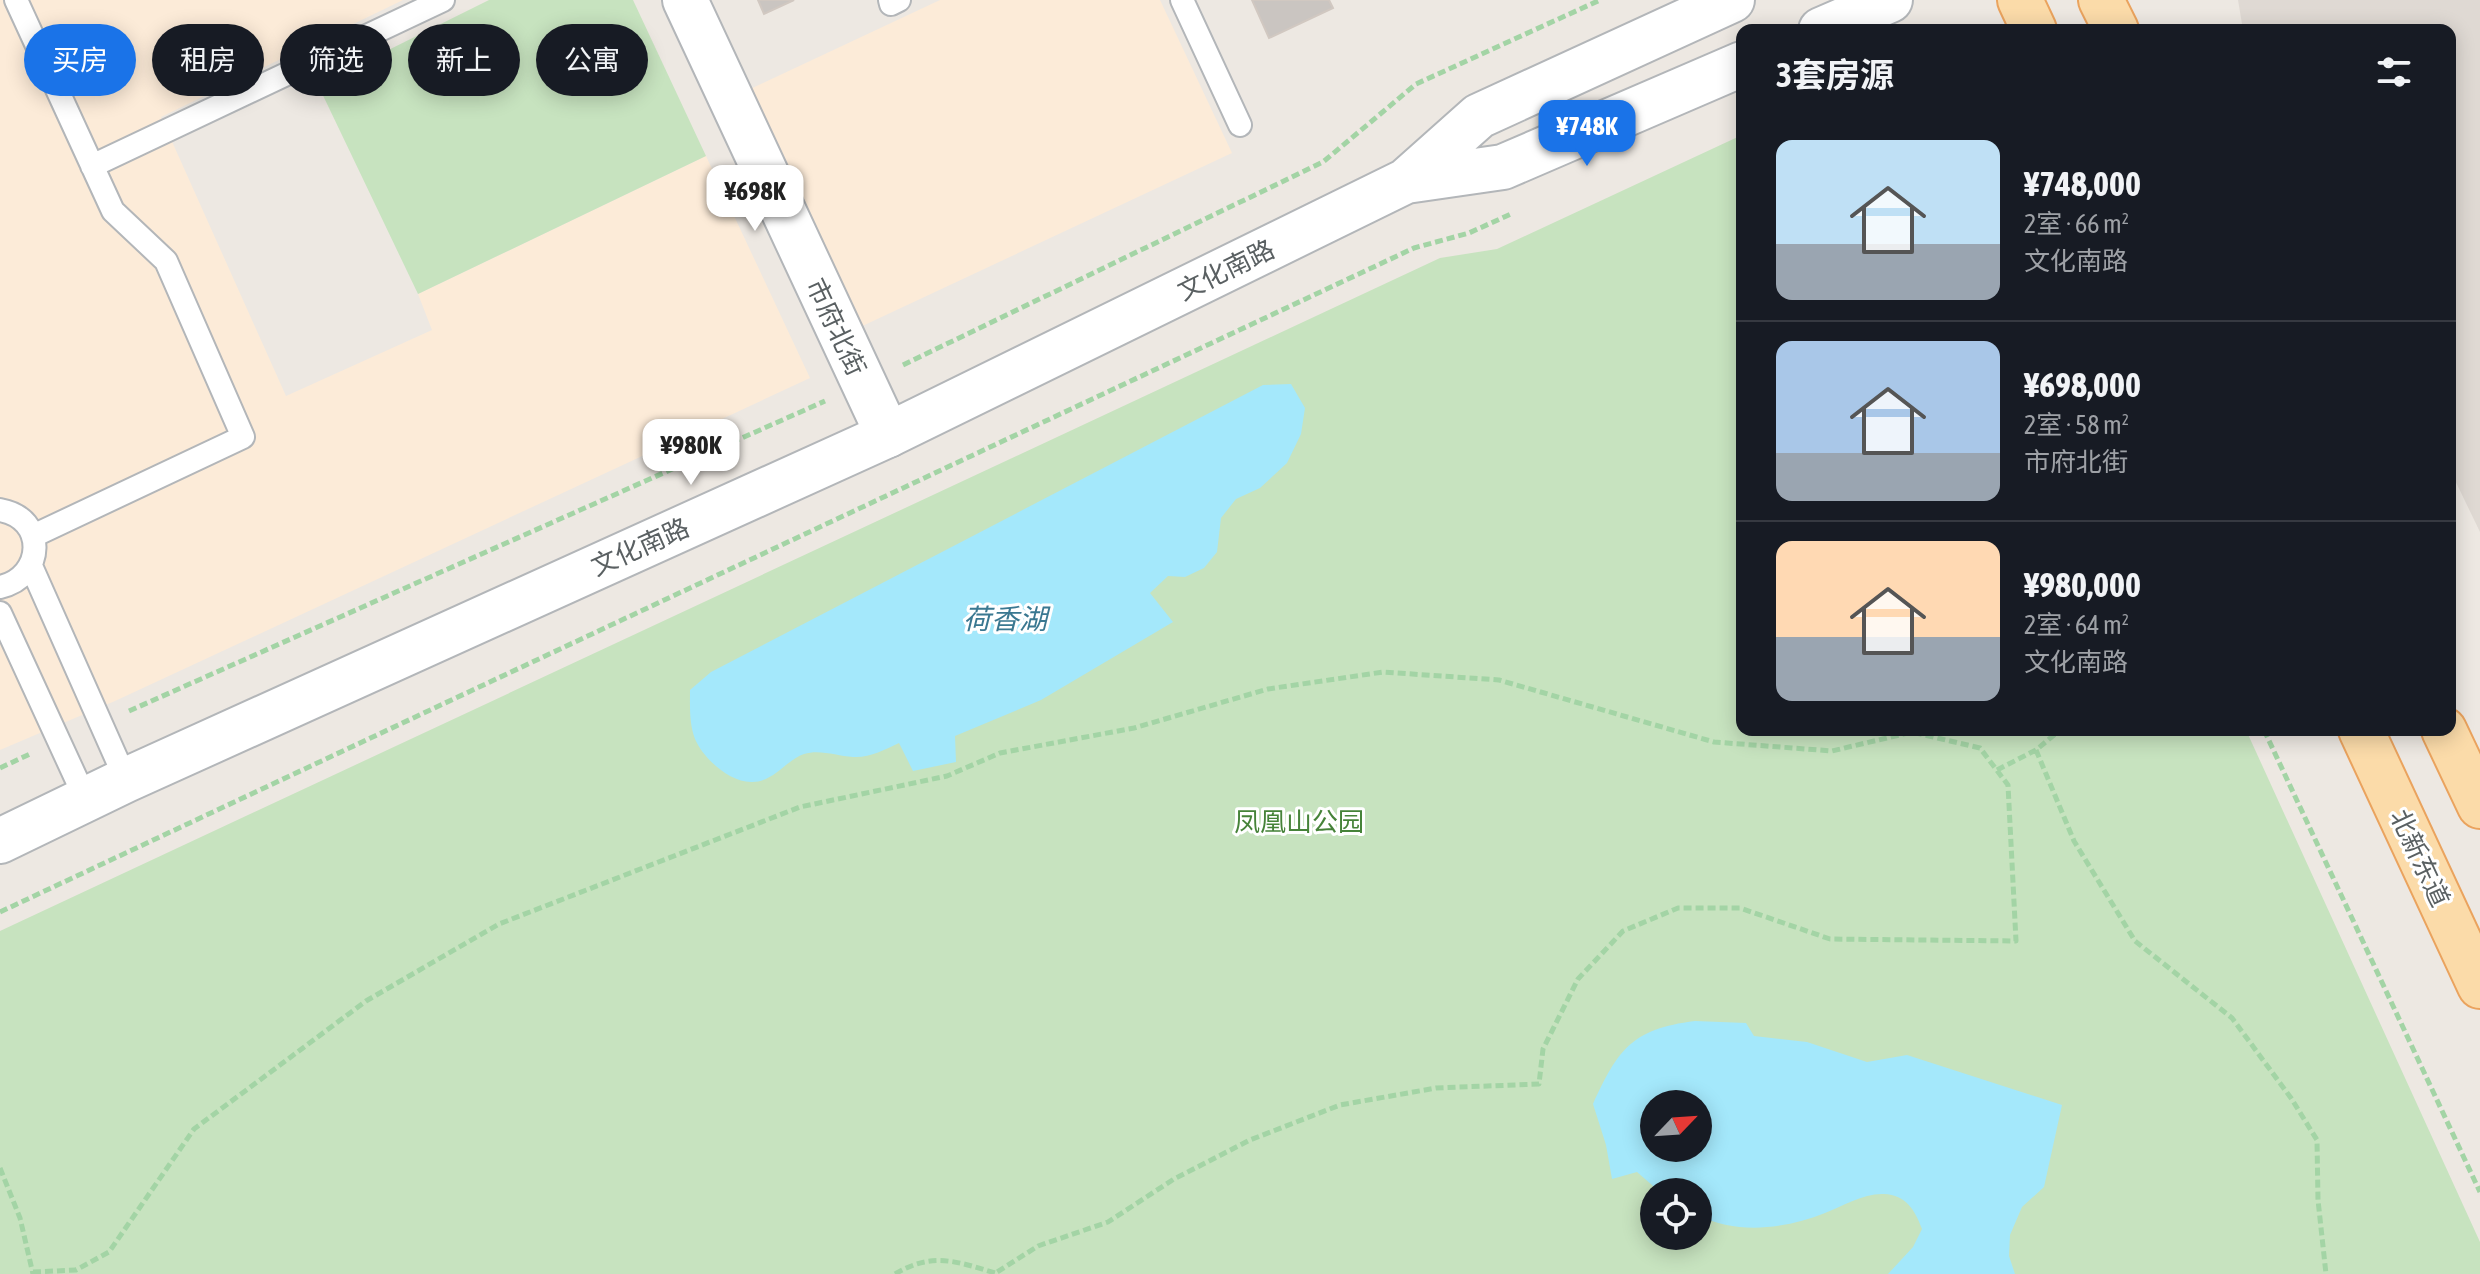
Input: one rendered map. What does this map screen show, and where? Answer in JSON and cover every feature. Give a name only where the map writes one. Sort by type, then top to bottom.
[{"type":"main road","points":[[2020,0],[2031,24]]},
{"type":"main road","points":[[2101,0],[2113,24]]},
{"type":"main road","name":"北新东道","points":[[2364,736],[2480,986]]},
{"type":"main road","points":[[2447,736],[2480,806]]},
{"type":"street","name":"市府北街","points":[[685,0],[862,385],[888,435]]},
{"type":"street","name":"文化南路","points":[[0,841],[126,780],[888,435],[1406,181],[1479,116],[1732,0]]},
{"type":"street","points":[[1835,24],[1890,0]]},
{"type":"street","name":"文化南路","points":[[1406,181],[1503,167],[1736,67]]},
{"type":"lane","points":[[16,0],[113,211],[166,261],[243,437],[33,536]]},
{"type":"lane","points":[[92,166],[443,0]]},
{"type":"lane","points":[[890,0],[891,4],[899,0]]},
{"type":"lane","points":[[1182,0],[1240,125]]},
{"type":"lane","points":[[0,510],[17,516],[33,536],[34,557],[31,566],[13,584],[0,587]]},
{"type":"lane","points":[[31,566],[126,780]]},
{"type":"lane","points":[[0,613],[86,800]]},
{"type":"path","points":[[100,724],[862,385],[1323,162],[1416,84],[1600,0]]},
{"type":"path","points":[[0,912],[1414,248],[1469,233],[1527,206]]},
{"type":"path","points":[[0,1168],[20,1218],[33,1273],[76,1270],[109,1252],[194,1129],[366,1001],[499,924],[800,807],[947,776],[1000,753],[1134,728],[1268,689],[1383,672],[1499,680],[1714,742],[1832,751],[1895,736]]},
{"type":"path","points":[[895,1274],[915,1262],[937,1260],[995,1273],[1038,1246],[1108,1222],[1174,1179],[1250,1140],[1340,1105],[1436,1088],[1539,1084],[1543,1049],[1578,979],[1623,931],[1678,908],[1740,908],[1830,939],[2016,941],[2008,785],[1980,748],[1929,736]]},
{"type":"path","points":[[1997,770],[2036,750],[2053,736]]},
{"type":"path","points":[[2267,736],[2480,1192]]},
{"type":"path","points":[[0,768],[58,741]]},
{"type":"path","points":[[2036,750],[2074,841],[2135,941],[2232,1018],[2291,1098],[2317,1140],[2318,1200],[2326,1274]]},
{"type":"shaded area","points":[[0,0],[403,0],[353,24],[280,24],[280,59],[264,67],[264,24],[152,24],[152,96],[204,96],[161,117],[286,396],[432,330],[418,294],[706,156],[810,378],[115,701],[0,750]]},
{"type":"shaded area","points":[[940,0],[1160,0],[1232,153],[856,329],[744,92]]},
{"type":"shaded area","points":[[2238,0],[2480,0],[2480,532],[2456,482],[2456,24],[2242,24]]},
{"type":"green space","points":[[489,0],[633,0],[644,24],[536,24],[536,96],[648,96],[648,32],[706,156],[418,294],[323,96],[392,96],[392,48],[408,40],[408,96],[520,96],[520,24],[441,24]]},
{"type":"green space","name":"凤凰山公园","points":[[1736,138],[1736,736],[2249,736],[2480,1242],[2480,1274],[0,1274],[0,931],[1440,258],[1497,249]]},
{"type":"water","name":"荷香湖","points":[[1291,384],[1305,408],[1301,434],[1287,463],[1260,488],[1236,499],[1221,518],[1217,552],[1204,568],[1185,577],[1168,576],[1150,593],[1173,622],[1041,700],[955,736],[956,762],[913,771],[899,743],[859,757],[822,752],[804,754],[766,779],[751,782],[726,773],[710,761],[699,746],[692,727],[690,690],[711,672],[1263,385]]},
{"type":"water","points":[[1695,1021],[1746,1023],[1754,1036],[1807,1042],[1867,1062],[1907,1055],[2062,1105],[2044,1187],[2022,1207],[2010,1235],[2009,1256],[2015,1274],[1888,1274],[1913,1247],[1922,1229],[1909,1205],[1892,1195],[1869,1196],[1794,1223],[1761,1228],[1712,1221],[1712,1178],[1644,1178],[1637,1172],[1612,1179],[1606,1145],[1593,1104],[1619,1056],[1629,1045],[1656,1030]]},
{"type":"building","points":[[758,0],[794,0],[764,14]]},
{"type":"building","points":[[1252,0],[1329,0],[1333,8],[1269,38]]}]
